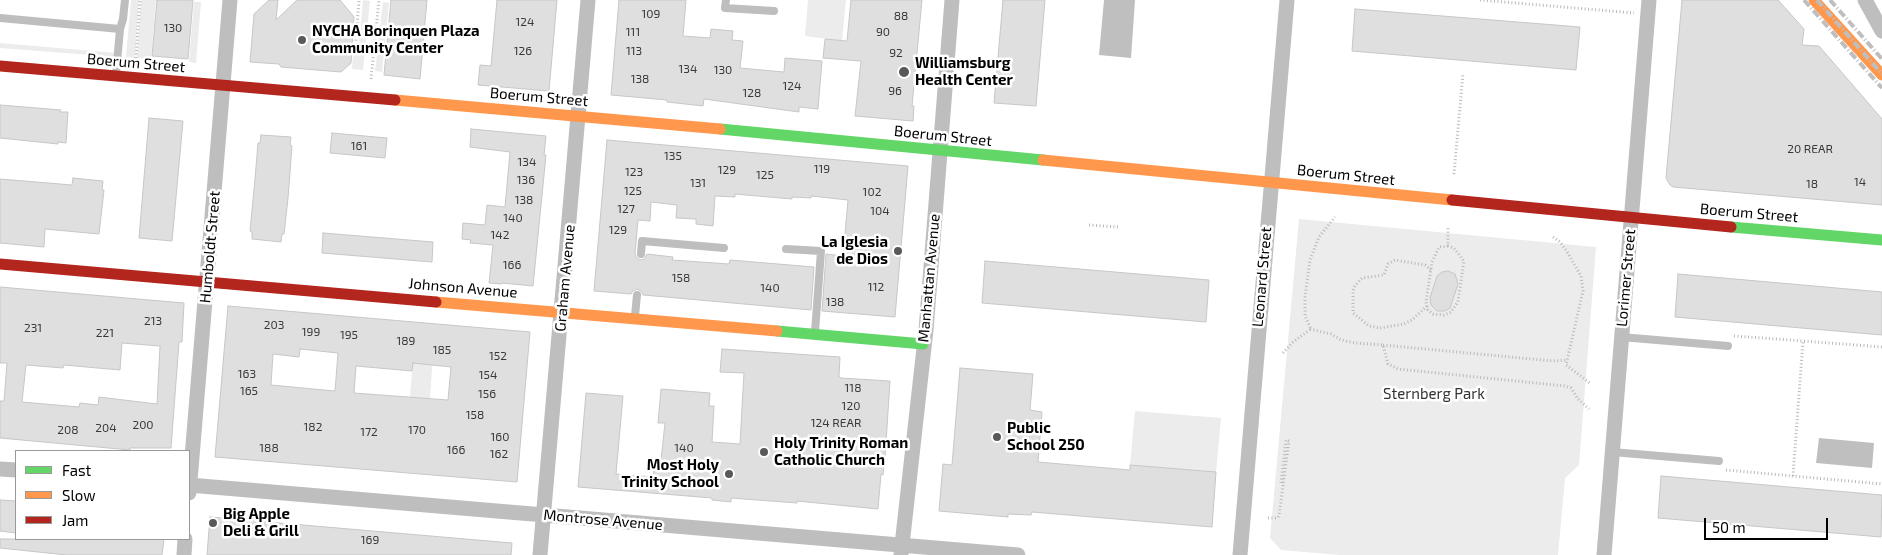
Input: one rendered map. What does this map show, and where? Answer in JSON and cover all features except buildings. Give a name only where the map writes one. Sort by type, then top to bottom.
[{"type":"street","name":"Humboldt Street","points":[[190,476],[230,0]]},
{"type":"street","name":"Graham Avenue","points":[[540,555],[588,0]]},
{"type":"street","name":"Manhattan Avenue","points":[[902,550],[936,212],[939,150],[952,0]]},
{"type":"street","name":"Leonard Street","points":[[1240,555],[1270,182],[1287,0]]},
{"type":"street","points":[[1814,0],[1882,75]]},
{"type":"street","points":[[1865,0],[1882,31]]},
{"type":"street","name":"Lorimer Street","points":[[1604,555],[1648,7]]},
{"type":"street","name":"Boerum Street","points":[[0,66],[578,115],[1632,218],[1882,240]]},
{"type":"street","name":"Johnson Avenue","points":[[0,264],[923,344]]},
{"type":"street","points":[[0,469],[15,470]]},
{"type":"street","name":"Montrose Avenue","points":[[190,487],[544,516],[902,550],[1018,555]]},
{"type":"street","points":[[184,555],[185,540]]},
{"type":"lane","points":[[116,76],[120,29],[125,0]]},
{"type":"lane","points":[[726,0],[725,8],[774,12]]},
{"type":"lane","points":[[0,18],[120,29]]},
{"type":"lane","points":[[641,254],[642,241],[724,248]]},
{"type":"lane","points":[[786,249],[821,252],[814,334]]},
{"type":"lane","points":[[635,318],[637,295]]},
{"type":"lane","points":[[1621,337],[1728,346]]},
{"type":"lane","points":[[1612,452],[1719,461]]},
{"type":"path","points":[[135,64],[140,0]]},
{"type":"path","points":[[355,51],[359,0]]},
{"type":"path","points":[[370,82],[379,0]]},
{"type":"path","points":[[1480,0],[1648,7]]},
{"type":"path","points":[[1454,174],[1463,73]]},
{"type":"path","points":[[1310,329],[1305,316],[1305,297],[1310,260],[1319,237],[1335,216]]},
{"type":"path","points":[[1089,225],[1119,227]]},
{"type":"path","points":[[1448,227],[1448,246]]},
{"type":"path","points":[[1553,237],[1566,250],[1581,276],[1583,292],[1566,365],[1591,384]]},
{"type":"path","points":[[1448,246],[1454,248],[1464,261],[1458,302],[1451,312],[1444,315],[1433,314],[1428,310],[1426,302],[1431,270],[1438,247],[1448,246]]},
{"type":"path","points":[[1427,306],[1412,320],[1404,324],[1380,328],[1369,326],[1353,313],[1353,292],[1354,287],[1362,278],[1384,275],[1388,264],[1395,260],[1425,265],[1431,270]]},
{"type":"path","points":[[1310,329],[1355,343],[1553,361],[1567,360]]},
{"type":"path","points":[[1283,353],[1293,342],[1310,329]]},
{"type":"path","points":[[1882,347],[1803,341],[1793,476],[1882,484]]},
{"type":"path","points":[[1383,345],[1388,364],[1398,369],[1565,386],[1571,388],[1578,399],[1589,409]]},
{"type":"path","points":[[1268,518],[1277,518],[1279,516],[1289,441],[1286,440],[1280,483]]},
{"type":"green space","points":[[131,0],[139,0],[135,58],[126,57]]},
{"type":"green space","points":[[141,0],[156,0],[151,59],[137,58]]},
{"type":"green space","points":[[363,0],[370,1],[363,70],[352,69],[353,55],[358,55]]},
{"type":"green space","points":[[808,0],[846,0],[842,41],[805,36]]},
{"type":"green space","points":[[194,2],[201,2],[196,63],[189,62]]},
{"type":"green space","points":[[383,2],[389,3],[382,72],[375,71]]},
{"type":"green space","points":[[0,43],[117,53],[117,57],[0,48]]},
{"type":"green space","name":"Sternberg Park","points":[[1299,219],[1596,247],[1579,465],[1565,478],[1558,555],[1339,555],[1281,550],[1270,538]]},
{"type":"green space","points":[[416,322],[435,324],[430,399],[410,397]]},
{"type":"green space","points":[[1135,411],[1221,418],[1216,472],[1130,465]]},
{"type":"shaded area","points":[[1104,0],[1135,0],[1131,58],[1099,55]]},
{"type":"shaded area","points":[[1819,438],[1874,443],[1872,468],[1816,463]]},
{"type":"railway","points":[[1804,0],[1882,88]]},
{"type":"railway","points":[[1817,0],[1882,74]]},
{"type":"railway","points":[[1830,0],[1882,59]]},
{"type":"traffic: fast","points":[[720,129],[1043,160]]},
{"type":"traffic: fast","points":[[1731,227],[1882,240]]},
{"type":"traffic: fast","points":[[777,331],[923,344]]},
{"type":"traffic: slow","points":[[1814,0],[1882,75]]},
{"type":"traffic: slow","points":[[395,100],[720,129]]},
{"type":"traffic: slow","points":[[1043,160],[1452,200]]},
{"type":"traffic: slow","points":[[436,302],[777,331]]},
{"type":"traffic: jam","points":[[0,66],[395,100]]},
{"type":"traffic: jam","points":[[1452,200],[1731,227]]},
{"type":"traffic: jam","points":[[0,264],[436,302]]},
{"type":"place","name":"NYCHA Borinquen Plaza Community Center","points":[[302,40]]},
{"type":"place","name":"Williamsburg Health Center","points":[[904,72]]},
{"type":"place","name":"La Iglesia de Dios","points":[[898,251]]},
{"type":"place","name":"Public School 250","points":[[997,437]]},
{"type":"place","name":"Holy Trinity Roman Catholic Church","points":[[764,452]]},
{"type":"place","name":"Most Holy Trinity School","points":[[729,474]]},
{"type":"place","name":"Big Apple Deli & Grill","points":[[213,523]]}]
